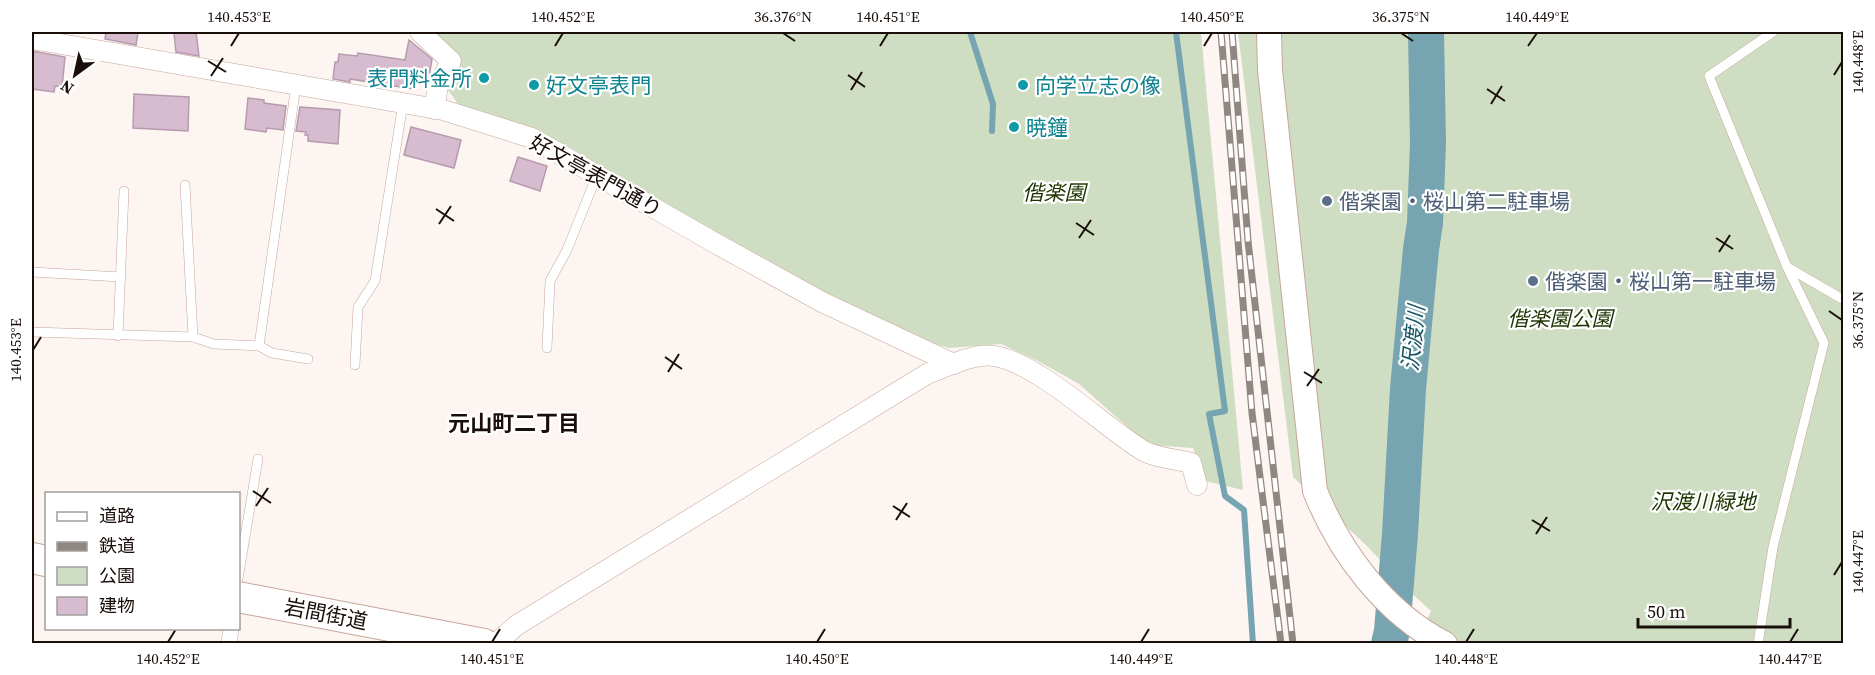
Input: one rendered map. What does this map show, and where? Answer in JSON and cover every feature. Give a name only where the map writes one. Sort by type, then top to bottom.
[{"type":"main road","name":"岩間街道","points":[[240,597],[484,644]]},
{"type":"street","points":[[420,32],[452,61],[438,86],[434,109]]},
{"type":"street","points":[[1269,32],[1270,70],[1315,491],[1337,538],[1363,574],[1392,605],[1437,639]]},
{"type":"street","name":"好文亭表門通り","points":[[32,39],[443,110],[532,138],[822,302],[954,364]]},
{"type":"street","points":[[495,644],[527,619],[927,374],[976,357],[993,356],[1019,365],[1048,382],[1143,451],[1191,463],[1197,485]]},
{"type":"lane","points":[[1758,644],[1773,547],[1824,343],[1787,267],[1709,76],[1773,32]]},
{"type":"lane","points":[[259,346],[296,85]]},
{"type":"lane","points":[[355,365],[358,308],[375,281],[403,103]]},
{"type":"lane","points":[[547,348],[550,281],[567,250],[597,175]]},
{"type":"lane","points":[[185,185],[193,337]]},
{"type":"lane","points":[[118,336],[124,191]]},
{"type":"lane","points":[[1787,267],[1844,300]]},
{"type":"lane","points":[[32,272],[121,277]]},
{"type":"lane","points":[[32,332],[193,337],[214,344],[259,346],[272,354],[308,359]]},
{"type":"lane","points":[[240,567],[258,459]]},
{"type":"green space","name":"偕楽園","points":[[429,32],[1201,32],[1243,490],[1205,481],[1193,448],[1148,445],[1079,384],[1038,361],[1001,344],[949,348],[909,336],[461,108],[443,83],[461,58]]},
{"type":"green space","name":"偕楽園公園","points":[[1238,32],[1843,32],[1843,643],[1417,643],[1431,611],[1367,546],[1293,477]]},
{"type":"building","points":[[106,32],[138,32],[136,45],[105,39]]},
{"type":"building","points":[[196,32],[199,56],[176,52],[174,33]]},
{"type":"building","points":[[409,40],[432,59],[429,77],[416,74],[413,89],[350,79],[350,82],[333,79],[335,62],[338,62],[339,54],[357,56],[358,53],[405,60]]},
{"type":"building","points":[[32,51],[65,57],[62,87],[55,86],[54,92],[32,89]]},
{"type":"building","points":[[134,94],[189,97],[188,131],[133,128]]},
{"type":"building","points":[[248,98],[286,106],[283,130],[267,128],[266,132],[245,129]]},
{"type":"building","points":[[300,107],[340,110],[338,144],[308,141],[306,132],[296,131]]},
{"type":"building","points":[[411,127],[461,140],[454,168],[404,155]]},
{"type":"building","points":[[518,157],[547,166],[540,191],[510,181]]},
{"type":"waterway","points":[[970,32],[993,104],[992,131]]},
{"type":"waterway","points":[[1176,32],[1225,411],[1209,414],[1225,496],[1244,510],[1253,644]]},
{"type":"waterway","name":"沢渡川","points":[[1389,644],[1400,534],[1408,389],[1425,223],[1428,143],[1426,32]]},
{"type":"railway","points":[[1221,32],[1252,413],[1281,644]]},
{"type":"railway","points":[[1232,32],[1248,241],[1293,644]]},
{"type":"place","name":"表門料金所","points":[[484,78]]},
{"type":"place","name":"好文亭表門","points":[[534,85]]},
{"type":"place","name":"向学立志の像","points":[[1023,85]]},
{"type":"place","name":"暁鐘","points":[[1014,127]]},
{"type":"place","name":"偕楽園・桜山第二駐車場","points":[[1327,201]]},
{"type":"place","name":"偕楽園・桜山第一駐車場","points":[[1533,281]]},
{"type":"district","name":"元山町二丁目","points":[[514,423]]},
{"type":"park label","name":"沢渡川緑地","points":[[1703,501]]}]
